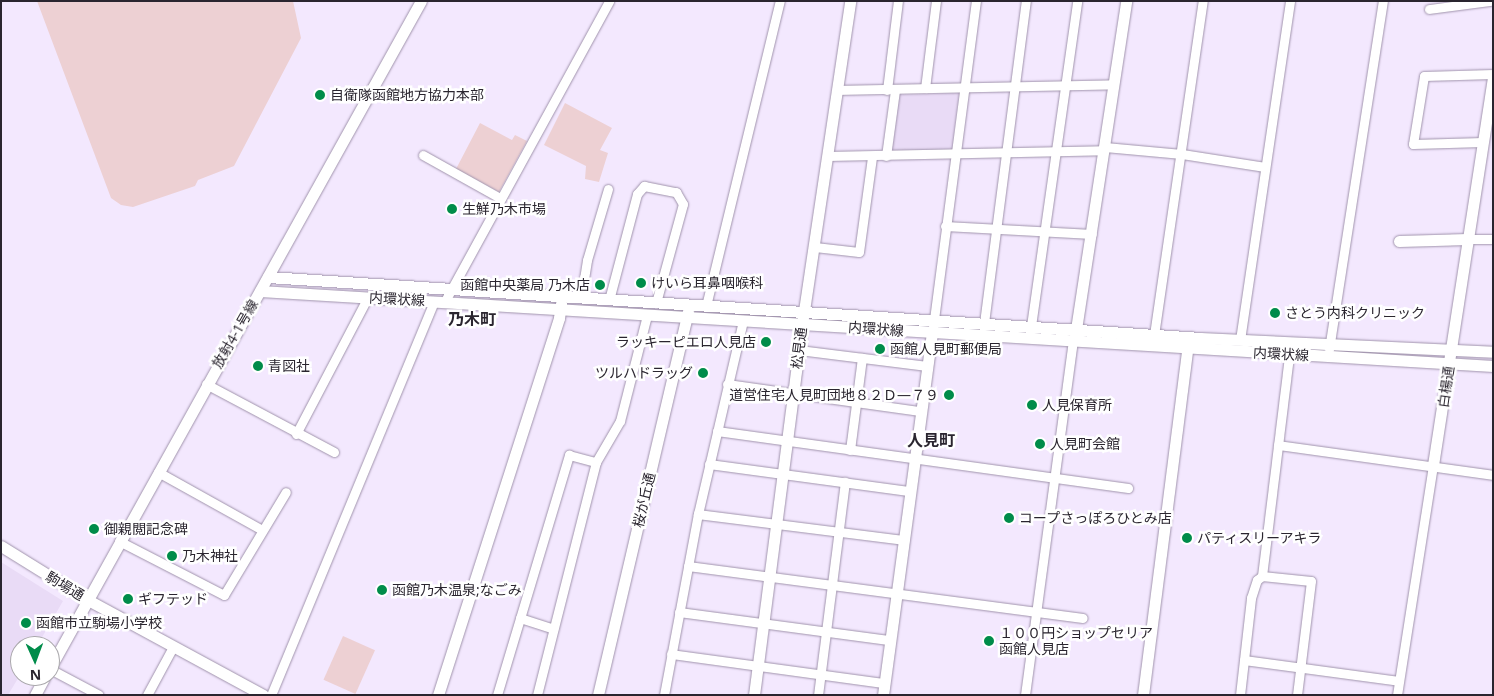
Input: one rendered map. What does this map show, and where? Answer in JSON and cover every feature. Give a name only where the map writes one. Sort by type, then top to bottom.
[{"type":"street","name":"放射4-1号線","points":[[60,650],[206,384],[268,277],[421,1]]},
{"type":"street","points":[[271,695],[440,301],[451,290],[609,1]]},
{"type":"street","points":[[706,306],[780,1]]},
{"type":"street","name":"松見通","points":[[754,695],[802,324],[815,247],[827,156],[839,90],[850,1]]},
{"type":"street","points":[[886,156],[898,1]]},
{"type":"street","points":[[925,88],[936,1]]},
{"type":"street","points":[[883,695],[976,1]]},
{"type":"street","points":[[984,323],[1017,85],[1026,1]]},
{"type":"street","points":[[1031,326],[1054,150],[1066,84],[1077,1]]},
{"type":"street","points":[[1025,695],[1073,342],[1077,329],[1092,234],[1126,1]]},
{"type":"street","points":[[1154,335],[1203,1]]},
{"type":"street","points":[[1240,340],[1290,1]]},
{"type":"street","points":[[1328,357],[1383,1]]},
{"type":"street","points":[[1429,9],[1490,1]]},
{"type":"street","points":[[1486,140],[1413,144],[1424,76],[1493,74]]},
{"type":"street","name":"白楊通","points":[[1397,695],[1468,240],[1486,140],[1493,78]]},
{"type":"street","points":[[839,90],[1114,84]]},
{"type":"street","points":[[827,156],[872,157],[1104,148],[1182,154],[1265,167]]},
{"type":"street","points":[[424,155],[500,198]]},
{"type":"street","points":[[815,247],[859,252],[872,157]]},
{"type":"street","points":[[609,300],[637,194],[644,186],[676,192],[683,204],[656,303]]},
{"type":"street","points":[[581,298],[587,260],[608,189]]},
{"type":"street","points":[[946,226],[1092,234]]},
{"type":"street","points":[[1399,241],[1493,239]]},
{"type":"street","name":"内環状線","points":[[268,277],[1154,335],[1493,352]]},
{"type":"street","name":"内環状線","points":[[260,291],[1187,349],[1493,366]]},
{"type":"street","points":[[296,434],[368,297]]},
{"type":"street","points":[[438,695],[560,309],[561,297]]},
{"type":"street","name":"桜が丘通","points":[[598,695],[690,304]]},
{"type":"street","points":[[537,695],[596,462],[620,420],[647,314]]},
{"type":"street","points":[[664,695],[698,514],[743,321]]},
{"type":"street","points":[[1143,695],[1188,337]]},
{"type":"street","points":[[799,350],[927,366]]},
{"type":"street","points":[[1240,695],[1251,598],[1257,580],[1262,576],[1290,355]]},
{"type":"street","points":[[850,450],[862,358]]},
{"type":"street","points":[[206,384],[296,434],[334,452]]},
{"type":"street","points":[[727,384],[793,396],[920,411]]},
{"type":"street","points":[[717,430],[913,460],[1054,476],[1128,488]]},
{"type":"street","points":[[1278,445],[1493,475]]},
{"type":"street","points":[[497,695],[569,455],[596,462]]},
{"type":"street","points":[[709,464],[910,492]]},
{"type":"street","points":[[158,472],[262,530]]},
{"type":"street","points":[[818,695],[845,482]]},
{"type":"street","points":[[120,541],[224,595],[286,492]]},
{"type":"street","points":[[698,514],[904,540]]},
{"type":"street","name":"駒場通","points":[[1,546],[88,600],[262,695]]},
{"type":"street","points":[[688,566],[1082,618]]},
{"type":"street","points":[[1262,576],[1311,581],[1297,695]]},
{"type":"street","points":[[679,612],[890,640]]},
{"type":"street","points":[[520,618],[554,628]]},
{"type":"street","points":[[147,695],[173,647]]},
{"type":"street","points":[[671,654],[884,683]]},
{"type":"street","points":[[1244,660],[1399,681]]},
{"type":"street","points":[[60,674],[99,695]]},
{"type":"shaded area","points":[[37,1],[293,1],[301,38],[234,166],[198,180],[195,186],[133,207],[121,205],[111,198]]},
{"type":"shaded area","points":[[959,93],[952,150],[891,151],[899,95]]},
{"type":"shaded area","points":[[565,103],[612,128],[600,150],[608,153],[599,182],[585,179],[586,166],[544,145]]},
{"type":"shaded area","points":[[480,123],[512,140],[515,135],[527,141],[499,192],[456,169]]},
{"type":"shaded area","name":"函館市立駒場小学校","points":[[1,562],[63,601],[43,636],[10,636],[10,686],[13,686],[8,695],[1,695]]},
{"type":"shaded area","points":[[343,636],[375,650],[355,694],[323,680]]},
{"type":"place","name":"自衛隊函館地方協力本部","points":[[320,95]]},
{"type":"place","name":"生鮮乃木市場","points":[[452,209]]},
{"type":"place","name":"けいら耳鼻咽喉科","points":[[641,283]]},
{"type":"place","name":"函館中央薬局 乃木店","points":[[600,285]]},
{"type":"place","name":"さとう内科クリニック","points":[[1275,313]]},
{"type":"place","name":"ラッキーピエロ人見店","points":[[766,342]]},
{"type":"place","name":"函館人見町郵便局","points":[[880,349]]},
{"type":"place","name":"青図社","points":[[258,366]]},
{"type":"place","name":"ツルハドラッグ","points":[[703,373]]},
{"type":"place","name":"道営住宅人見町団地８２Ｄ―７９","points":[[949,395]]},
{"type":"place","name":"人見保育所","points":[[1032,405]]},
{"type":"place","name":"人見町会館","points":[[1040,444]]},
{"type":"place","name":"コープさっぽろひとみ店","points":[[1009,518]]},
{"type":"place","name":"御親閲記念碑","points":[[94,529]]},
{"type":"place","name":"パティスリーアキラ","points":[[1187,538]]},
{"type":"place","name":"乃木神社","points":[[172,556]]},
{"type":"place","name":"函館乃木温泉;なごみ","points":[[382,590]]},
{"type":"place","name":"ギフテッド","points":[[128,599]]},
{"type":"place","name":"函館市立駒場小学校","points":[[26,623]]},
{"type":"place","name":"１００円ショップセリア 函館人見店","points":[[989,641]]},
{"type":"district","name":"乃木町","points":[[472,319]]},
{"type":"district","name":"人見町","points":[[931,440]]}]
